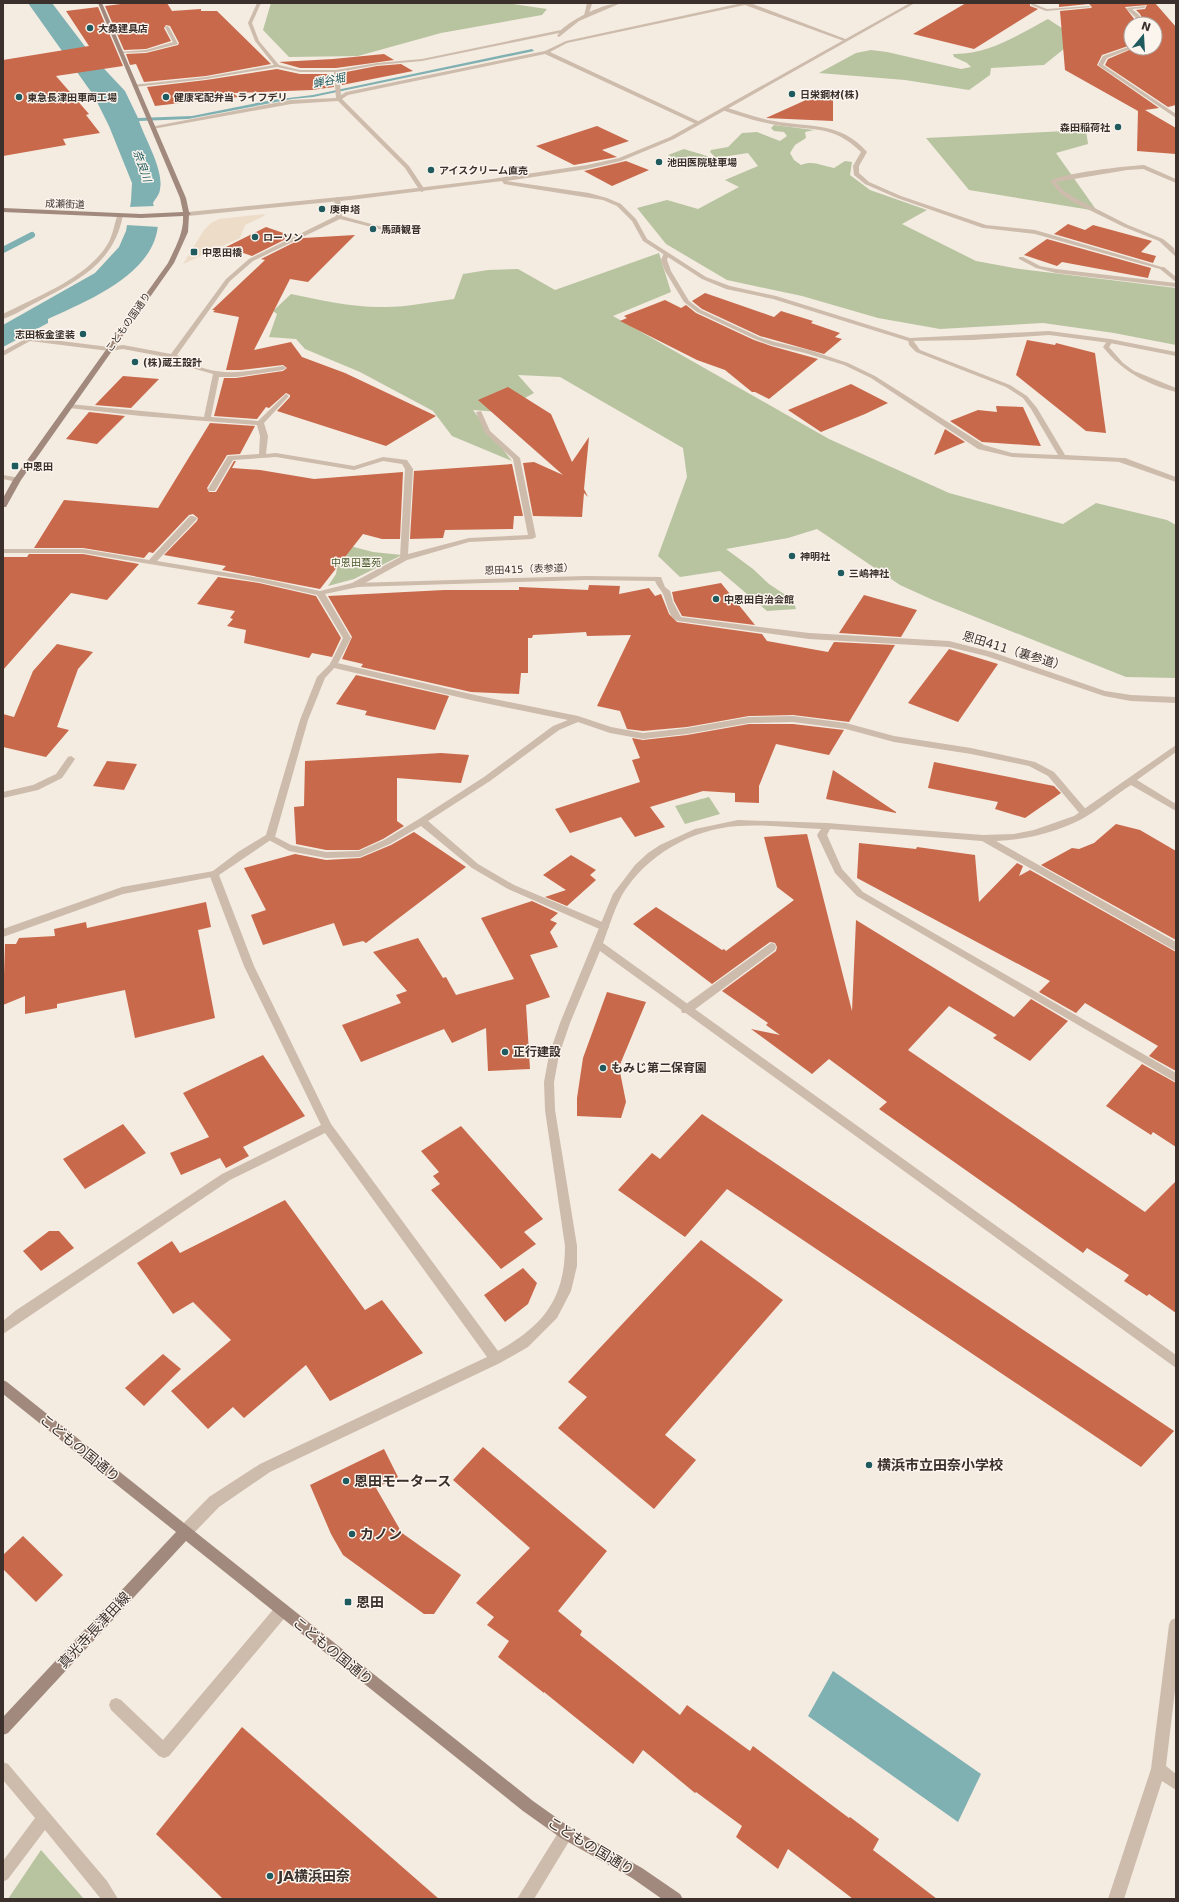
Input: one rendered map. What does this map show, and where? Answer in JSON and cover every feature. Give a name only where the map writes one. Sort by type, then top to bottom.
[{"type":"main road","points":[[100,3],[136,85]]},
{"type":"main road","name":"こどもの国通り","points":[[3,505],[17,480],[171,263],[185,233],[188,214],[183,198],[136,85]]},
{"type":"main road","name":"成瀬街道","points":[[3,210],[123,216]]},
{"type":"main road","points":[[123,216],[164,216],[188,214]]},
{"type":"main road","name":"こどもの国通り","points":[[3,1386],[528,1806],[566,1833],[637,1873],[675,1899]]},
{"type":"main road","name":"真光寺長津田線","points":[[3,1728],[185,1532]]},
{"type":"street","points":[[259,3],[250,23],[257,41],[277,66]]},
{"type":"street","points":[[586,16],[589,3]]},
{"type":"street","points":[[136,85],[206,78],[277,66],[300,71],[336,71],[377,64],[422,60],[562,31],[586,16],[619,3]]},
{"type":"street","points":[[154,126],[213,118],[291,102],[346,94],[546,52],[566,42],[746,3],[846,40]]},
{"type":"street","points":[[188,214],[422,190],[492,181],[587,167],[621,158],[653,147],[913,3]]},
{"type":"street","points":[[1033,4],[1039,8],[1054,10],[1088,7],[1085,3]]},
{"type":"street","points":[[1137,16],[1128,8],[1144,7]]},
{"type":"street","points":[[122,52],[146,51],[176,43],[167,27]]},
{"type":"street","points":[[552,48],[562,31]]},
{"type":"street","points":[[1123,50],[1105,57],[1100,65],[1176,116]]},
{"type":"street","points":[[546,52],[698,123]]},
{"type":"street","points":[[336,71],[338,94],[407,167],[422,190]]},
{"type":"street","points":[[724,109],[775,123],[808,126],[840,132],[857,144],[864,152],[856,166],[856,174],[867,183],[899,197],[985,227],[1034,232],[1162,268],[1176,281]]},
{"type":"street","points":[[1176,181],[1144,167],[1127,168],[1062,178],[1053,181],[1059,190],[1071,199],[1125,226],[1160,240],[1169,246],[1176,255]]},
{"type":"street","points":[[492,181],[589,195],[605,199],[619,205],[634,220],[645,240],[704,278],[728,288],[774,297],[910,340],[1049,333],[1110,341],[1176,354]]},
{"type":"street","points":[[337,199],[339,217]]},
{"type":"street","points":[[3,317],[78,275],[101,258],[112,243],[123,216]]},
{"type":"street","points":[[172,356],[228,280],[251,260],[339,217],[383,228]]},
{"type":"street","points":[[666,254],[664,260],[668,271],[688,302],[699,311],[773,344],[807,351],[846,364],[884,384],[981,447],[1012,455],[1122,460],[1176,480]]},
{"type":"street","points":[[1021,258],[1038,267],[1056,271],[1176,281]]},
{"type":"street","points":[[3,354],[29,339],[109,349],[123,347],[172,356],[187,365],[217,373],[216,375],[236,375],[283,368]]},
{"type":"street","points":[[910,340],[912,345],[918,351],[1008,386],[1024,397],[1034,408],[1063,458]]},
{"type":"street","points":[[1110,341],[1106,347],[1126,368],[1132,372],[1176,390]]},
{"type":"street","points":[[207,419],[216,375]]},
{"type":"street","points":[[260,423],[286,396]]},
{"type":"street","points":[[69,406],[260,423]]},
{"type":"street","points":[[3,551],[83,551],[152,561],[259,580],[320,594],[355,585],[404,558],[469,540],[532,537],[516,458],[487,432],[479,412]]},
{"type":"street","points":[[260,423],[264,436],[262,455]]},
{"type":"street","points":[[212,489],[231,458],[276,455],[354,468],[383,458],[404,462],[409,469],[404,558]]},
{"type":"street","points":[[3,476],[17,480]]},
{"type":"street","points":[[152,561],[193,518]]},
{"type":"street","name":"恩田415（表参道）","points":[[355,585],[586,578],[658,579],[662,588],[666,591],[669,602],[678,619]]},
{"type":"street","points":[[3,933],[122,891],[214,874],[241,854],[270,837],[304,720],[321,677],[333,664],[347,638],[320,594]]},
{"type":"street","name":"恩田411（裏参道）","points":[[678,619],[819,636],[950,644],[989,654],[1104,693],[1131,698],[1176,700]]},
{"type":"street","points":[[333,664],[475,698],[578,719],[610,730],[643,736],[687,731],[749,720],[793,719],[846,726],[894,739],[971,751],[1032,764],[1051,774],[1084,813]]},
{"type":"street","points":[[270,837],[289,848],[326,855],[360,854],[387,842],[422,821],[487,778],[556,728],[578,719]]},
{"type":"street","points":[[185,1532],[214,1502],[265,1468],[496,1359],[524,1343],[553,1314],[565,1291],[570,1272],[572,1246],[550,1110],[549,1082],[554,1055],[618,894],[638,867],[663,847],[698,831],[738,823],[824,830],[983,838],[1014,837],[1035,833],[1077,818],[1176,748]]},
{"type":"street","points":[[3,795],[35,788],[59,776],[71,758]]},
{"type":"street","points":[[1130,780],[1176,808]]},
{"type":"street","points":[[422,821],[475,866],[511,887],[604,927]]},
{"type":"street","points":[[824,830],[838,871],[860,894],[1176,1078]]},
{"type":"street","points":[[983,838],[1176,947]]},
{"type":"street","points":[[214,874],[249,966],[327,1127],[496,1359]]},
{"type":"street","points":[[597,944],[686,1010],[1176,1362]]},
{"type":"street","points":[[686,1010],[771,947]]},
{"type":"street","points":[[3,1328],[19,1315],[226,1177],[327,1127]]},
{"type":"street","points":[[116,1705],[164,1751],[282,1610]]},
{"type":"street","points":[[1116,1899],[1158,1769],[1176,1625]]},
{"type":"street","points":[[1158,1769],[1176,1783]]},
{"type":"street","points":[[3,1770],[102,1886],[110,1899]]},
{"type":"street","points":[[3,1874],[44,1818]]},
{"type":"street","points":[[525,1899],[566,1833]]},
{"type":"green space","points":[[271,3],[506,3],[547,9],[542,15],[441,33],[358,56],[289,57],[263,30]]},
{"type":"green space","points":[[1048,19],[1068,32],[1065,48],[1044,65],[991,68],[990,75],[969,90],[905,80],[819,73],[856,53],[871,50],[887,52],[961,69],[971,67],[967,63],[954,57],[953,54],[991,48]]},
{"type":"green space","points":[[774,125],[814,130],[805,132],[806,138],[795,145],[790,153],[794,160],[801,165],[814,163],[834,168],[845,161],[852,162],[850,175],[870,190],[927,210],[902,224],[976,261],[1020,269],[1176,288],[1176,345],[1114,333],[1043,323],[940,329],[878,318],[802,296],[727,280],[666,244],[637,208],[667,200],[698,209],[739,187],[725,180],[758,166],[748,153],[716,158],[710,152],[711,150],[728,147],[742,133],[757,132],[780,141],[787,136],[784,132],[774,131],[771,128]]},
{"type":"green space","points":[[1086,130],[1088,144],[1056,153],[1097,211],[969,190],[926,138]]},
{"type":"green space","points":[[684,149],[709,157],[690,165],[668,155]]},
{"type":"green space","points":[[659,253],[671,292],[613,316],[829,439],[949,493],[1063,524],[1096,503],[1167,520],[1176,525],[1176,678],[1126,677],[933,600],[900,585],[817,529],[788,538],[726,549],[753,569],[769,584],[793,600],[796,609],[767,611],[720,571],[680,577],[658,556],[687,477],[683,448],[560,377],[518,375],[534,393],[499,412],[473,410],[512,461],[452,436],[433,411],[360,372],[305,349],[296,339],[269,337],[277,314],[273,311],[291,294],[358,306],[407,306],[454,299],[463,274],[488,270],[518,269],[555,290]]},
{"type":"green space","name":"中恩田墓苑","points":[[350,546],[373,552],[402,555],[354,579],[328,586],[336,574],[338,562]]},
{"type":"green space","points":[[709,797],[720,814],[685,824],[675,806]]},
{"type":"green space","points":[[41,1850],[84,1899],[8,1899]]},
{"type":"shaded area","points":[[265,214],[264,216],[245,225],[240,238],[183,264],[204,230],[211,223],[219,219]]},
{"type":"water","name":"奈良川","points":[[28,3],[52,3],[93,57],[125,91],[138,118],[192,116],[272,100],[313,95],[532,49],[534,51],[313,97],[292,99],[188,119],[139,121],[157,164],[160,181],[159,193],[153,203],[158,224],[154,242],[145,257],[132,271],[116,284],[81,304],[48,319],[48,323],[3,347],[3,325],[95,273],[119,247],[126,231],[131,201],[132,183],[109,126],[94,96]]},
{"type":"water","points":[[833,1671],[981,1774],[958,1822],[808,1716]]},
{"type":"pier","points":[[156,206],[160,222],[159,227],[126,225],[128,207]]},
{"type":"building","points":[[129,3],[167,3],[172,11],[201,9],[201,11],[217,11],[271,64],[206,76],[144,82],[136,64],[130,65],[126,54],[146,53],[178,45],[179,43],[170,26],[166,25],[164,28],[171,41],[146,49],[124,50],[105,6]]},
{"type":"building","points":[[966,3],[1030,3],[1030,6],[1038,9],[974,49],[913,34]]},
{"type":"building","points":[[1059,3],[1155,3],[1176,27],[1176,105],[1168,107],[1105,65],[1108,59],[1123,53],[1123,56],[1163,56],[1163,16],[1141,16],[1136,10],[1145,9],[1147,5],[1125,7],[1132,16],[1123,16],[1123,48],[1102,55],[1097,65],[1159,108],[1145,110],[1176,128],[1176,154],[1137,151],[1138,111],[1065,70],[1060,11],[1092,7],[1089,4],[1059,7]]},
{"type":"building","points":[[98,7],[123,66],[56,76],[89,114],[86,115],[100,133],[63,139],[66,145],[3,156],[3,60],[89,46],[66,11]]},
{"type":"building","points":[[384,54],[394,60],[336,68],[300,68],[279,62],[333,59]]},
{"type":"building","points":[[401,64],[413,71],[342,85],[341,73],[377,66]]},
{"type":"building","points":[[277,69],[300,74],[333,74],[334,87],[312,90],[233,93],[238,97],[199,103],[197,101],[155,106],[147,87],[206,80]]},
{"type":"building","points":[[817,95],[833,99],[833,121],[766,118]]},
{"type":"building","points":[[597,126],[629,141],[602,150],[617,157],[574,165],[536,146]]},
{"type":"building","points":[[626,161],[649,170],[612,186],[584,171]]},
{"type":"building","points":[[1068,224],[1085,230],[1093,225],[1152,241],[1141,252],[1156,256],[1153,263],[1054,234]]},
{"type":"building","points":[[266,227],[292,236],[252,256],[226,247]]},
{"type":"building","points":[[355,235],[308,282],[290,279],[254,350],[291,342],[302,357],[345,373],[436,416],[386,446],[277,411],[290,397],[290,395],[286,393],[269,408],[266,407],[257,419],[214,416],[224,378],[236,378],[283,371],[287,368],[283,365],[241,370],[226,370],[239,317],[213,312],[215,310],[212,310],[265,260],[261,259],[303,238]]},
{"type":"building","points":[[1047,239],[1151,268],[1148,278],[1062,262],[1057,266],[1024,255]]},
{"type":"building","points":[[705,293],[774,317],[781,311],[813,321],[811,323],[840,333],[835,337],[842,339],[824,354],[760,336],[702,309],[692,301]]},
{"type":"building","points":[[665,300],[681,308],[686,305],[696,313],[754,340],[818,359],[769,399],[752,392],[725,370],[697,360],[620,321],[627,318],[624,316]]},
{"type":"building","points":[[1027,340],[1055,345],[1056,343],[1095,353],[1106,433],[1086,431],[1016,375]]},
{"type":"building","points":[[123,376],[159,379],[131,408],[95,405]]},
{"type":"building","points":[[851,384],[888,403],[821,432],[788,410]]},
{"type":"building","points":[[508,387],[551,414],[572,462],[589,437],[584,489],[588,497],[584,493],[582,517],[533,516],[523,463],[534,462],[563,475],[478,400]]},
{"type":"building","points":[[996,406],[1023,407],[1041,446],[982,442],[950,421],[978,410],[997,412]]},
{"type":"building","points":[[89,412],[125,416],[97,444],[66,439]]},
{"type":"building","points":[[210,423],[255,426],[240,454],[227,455],[207,488],[209,492],[216,492],[234,461],[236,461],[232,468],[260,470],[314,479],[403,472],[400,539],[382,539],[363,534],[320,589],[222,570],[226,566],[164,555],[197,521],[198,518],[193,514],[189,515],[153,553],[149,552],[144,558],[83,548],[34,548],[64,500],[158,508]]},
{"type":"building","points":[[945,429],[965,442],[934,455]]},
{"type":"building","points":[[512,464],[523,516],[514,516],[513,529],[445,530],[443,538],[410,539],[414,471]]},
{"type":"building","points":[[29,554],[83,554],[139,564],[107,600],[71,593],[3,670],[3,557],[27,557]]},
{"type":"building","points":[[218,577],[259,583],[316,596],[341,638],[332,657],[312,653],[309,658],[244,643],[246,630],[227,626],[233,619],[230,618],[235,611],[197,604]]},
{"type":"building","points":[[721,583],[755,625],[682,616],[674,601],[672,592]]},
{"type":"building","points":[[589,585],[620,586],[619,594],[649,588],[655,596],[661,594],[669,614],[677,622],[762,634],[767,641],[828,652],[834,642],[895,645],[849,722],[793,715],[749,716],[687,727],[643,731],[627,729],[620,711],[597,706],[631,635],[587,636],[586,632],[533,635],[532,638],[528,638],[528,673],[521,673],[519,694],[471,692],[361,667],[363,664],[342,659],[352,637],[328,596],[444,590],[519,590],[519,587],[588,590]]},
{"type":"building","points":[[864,595],[917,610],[901,637],[839,633]]},
{"type":"building","points":[[57,644],[93,652],[78,669],[57,727],[69,730],[46,757],[3,747],[3,714],[14,717],[33,671]]},
{"type":"building","points":[[949,649],[998,664],[958,722],[908,703]]},
{"type":"building","points":[[356,675],[449,696],[435,730],[365,715],[367,711],[336,704]]},
{"type":"building","points":[[749,724],[793,724],[844,730],[829,755],[776,744],[759,786],[759,803],[735,802],[735,793],[703,791],[650,807],[665,827],[635,837],[621,817],[570,833],[555,809],[640,782],[632,760],[640,758],[632,738],[643,740],[687,735]]},
{"type":"building","points":[[441,753],[469,755],[461,783],[397,778],[397,821],[404,826],[383,839],[359,850],[326,850],[296,844],[294,807],[304,806],[305,761]]},
{"type":"building","points":[[107,761],[137,764],[124,790],[93,786]]},
{"type":"building","points":[[934,762],[1054,786],[1061,793],[1025,818],[995,809],[998,802],[928,788]]},
{"type":"building","points":[[833,770],[896,812],[896,813],[826,799]]},
{"type":"building","points":[[1116,824],[1140,830],[1176,851],[1176,940],[1041,865],[1072,848],[1079,849],[1094,843]]},
{"type":"building","points":[[414,832],[466,867],[366,943],[363,941],[343,946],[334,923],[263,945],[251,915],[266,910],[244,868],[295,854],[326,860],[360,858],[391,845]]},
{"type":"building","points":[[807,834],[852,1011],[856,920],[1014,1017],[1031,999],[1068,1021],[1030,1061],[993,1038],[997,1035],[949,1006],[908,1050],[1145,1212],[1176,1181],[1176,1313],[1149,1294],[1147,1296],[1124,1281],[1129,1275],[1087,1248],[1083,1253],[879,1109],[887,1102],[829,1059],[812,1074],[751,1029],[780,1035],[766,1025],[768,1023],[722,991],[776,951],[777,947],[775,943],[770,942],[712,984],[633,924],[656,907],[722,950],[724,949],[726,951],[794,900],[777,887],[764,837]]},
{"type":"building","points":[[859,843],[916,849],[917,847],[975,855],[979,902],[1017,863],[1023,866],[1019,876],[1030,870],[1176,952],[1176,1071],[1149,1056],[1158,1046],[1085,1003],[1076,1013],[1039,992],[1050,981],[857,878]]},
{"type":"building","points":[[571,855],[596,870],[590,875],[596,880],[567,906],[545,897],[566,890],[543,875]]},
{"type":"building","points":[[532,901],[558,913],[550,920],[557,923],[550,932],[558,947],[530,955],[550,997],[526,1005],[530,1069],[488,1071],[486,1028],[452,1043],[444,1029],[361,1062],[342,1025],[401,1003],[396,995],[407,991],[373,952],[418,938],[443,978],[446,977],[456,995],[514,979],[481,918]]},
{"type":"building","points":[[206,902],[211,927],[198,930],[215,1018],[135,1038],[125,990],[57,1004],[57,1008],[25,1014],[25,996],[3,1005],[5,944],[16,944],[19,938],[55,936],[54,929],[86,922],[87,928]]},
{"type":"building","points":[[607,992],[646,1002],[619,1067],[626,1102],[621,1118],[577,1116],[577,1098],[583,1058]]},
{"type":"building","points":[[263,1055],[305,1116],[243,1147],[249,1156],[226,1168],[220,1158],[181,1175],[170,1153],[209,1137],[183,1093]]},
{"type":"building","points":[[1142,1064],[1176,1083],[1176,1147],[1153,1132],[1151,1135],[1106,1106]]},
{"type":"building","points":[[702,1114],[1174,1431],[1141,1467],[727,1189],[685,1237],[618,1190],[652,1153],[660,1159]]},
{"type":"building","points":[[123,1124],[146,1153],[85,1189],[63,1159]]},
{"type":"building","points":[[461,1126],[543,1219],[524,1232],[536,1244],[501,1269],[431,1190],[440,1184],[433,1176],[439,1172],[421,1151]]},
{"type":"building","points":[[285,1200],[365,1310],[382,1300],[423,1353],[330,1401],[306,1365],[244,1418],[233,1407],[208,1429],[171,1391],[231,1340],[193,1302],[173,1314],[137,1263],[172,1241],[180,1253]]},
{"type":"building","points":[[49,1231],[59,1231],[74,1248],[41,1271],[23,1251]]},
{"type":"building","points":[[701,1240],[783,1300],[665,1435],[696,1460],[654,1509],[558,1428],[587,1397],[568,1382]]},
{"type":"building","points":[[523,1268],[537,1283],[528,1304],[505,1322],[484,1295]]},
{"type":"building","points":[[163,1354],[181,1369],[144,1406],[125,1388]]},
{"type":"building","points":[[483,1447],[607,1551],[558,1611],[582,1631],[580,1635],[680,1715],[687,1705],[750,1751],[753,1746],[849,1818],[850,1817],[879,1839],[873,1850],[937,1899],[853,1899],[788,1849],[778,1869],[736,1837],[742,1826],[696,1792],[695,1793],[643,1750],[633,1764],[498,1657],[509,1641],[487,1625],[494,1617],[476,1603],[530,1548],[453,1480]]},
{"type":"building","points":[[384,1449],[398,1477],[376,1488],[402,1533],[461,1575],[434,1614],[424,1614],[343,1555],[331,1534],[310,1485]]},
{"type":"building","points":[[23,1536],[63,1575],[36,1602],[3,1569],[3,1555]]},
{"type":"building","points":[[242,1727],[439,1899],[223,1899],[156,1834]]},
{"type":"waterway","points":[[3,250],[32,235]]},
{"type":"place","name":"大桑建具店","points":[[90,28]]},
{"type":"place","name":"日栄鋼材(株)","points":[[792,94]]},
{"type":"place","name":"東急長津田車両工場","points":[[19,97]]},
{"type":"place","name":"健康宅配弁当 ライフデリ","points":[[166,97]]},
{"type":"place","name":"森田稲荷社","points":[[1118,127]]},
{"type":"place","name":"池田医院駐車場","points":[[659,162]]},
{"type":"place","name":"アイスクリーム直売","points":[[431,170]]},
{"type":"place","name":"庚申塔","points":[[322,209]]},
{"type":"place","name":"馬頭観音","points":[[373,229]]},
{"type":"place","name":"ローソン","points":[[255,237]]},
{"type":"place","name":"中恩田橋","points":[[194,252]]},
{"type":"place","name":"志田板金塗装","points":[[83,334]]},
{"type":"place","name":"(株)蔵王設計","points":[[135,362]]},
{"type":"place","name":"中恩田","points":[[15,466]]},
{"type":"place","name":"神明社","points":[[792,556]]},
{"type":"place","name":"三嶋神社","points":[[841,573]]},
{"type":"place","name":"中恩田自治会館","points":[[716,599]]},
{"type":"place","name":"正行建設","points":[[505,1052]]},
{"type":"place","name":"もみじ第二保育園","points":[[603,1068]]},
{"type":"place","name":"横浜市立田奈小学校","points":[[869,1465]]},
{"type":"place","name":"恩田モータース","points":[[346,1481]]},
{"type":"place","name":"カノン","points":[[352,1534]]},
{"type":"place","name":"恩田","points":[[348,1602]]},
{"type":"place","name":"JA横浜田奈","points":[[270,1876]]},
{"type":"water label","name":"蝉谷堀","points":[[329,81]]}]
